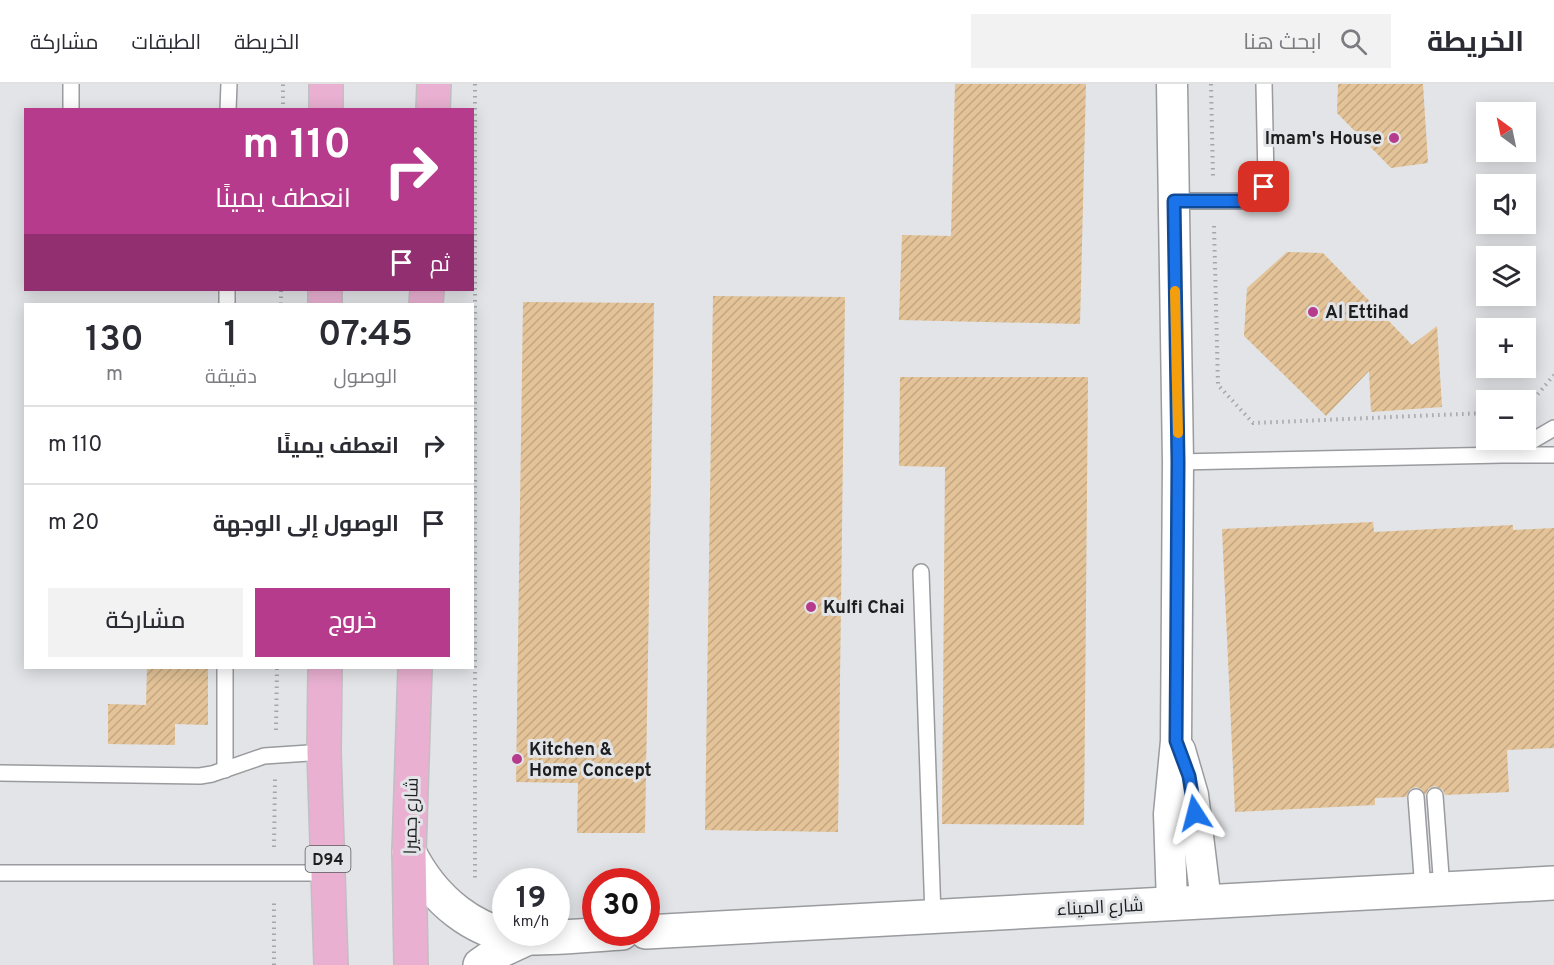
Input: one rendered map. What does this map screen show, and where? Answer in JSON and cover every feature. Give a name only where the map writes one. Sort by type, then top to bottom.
[{"type":"main road","points":[[326,84],[326,108]]},
{"type":"main road","points":[[433,108],[434,84]]},
{"type":"main road","name":"D94","points":[[325,669],[324,752],[331,965]]},
{"type":"main road","name":"شارع جميرا","points":[[411,965],[409,852],[415,669]]},
{"type":"street","points":[[1172,84],[1178,462],[1176,741],[1169,814],[1172,904]]},
{"type":"street","points":[[1176,741],[1184,758],[1193,795],[1206,902]]},
{"type":"street","points":[[409,852],[420,873],[451,908],[492,930]]},
{"type":"street","name":"شارع الميناء","points":[[660,931],[1554,883]]},
{"type":"street","points":[[480,965],[511,946]]},
{"type":"lane","points":[[71,84],[71,108]]},
{"type":"lane","points":[[228,108],[229,84]]},
{"type":"lane","points":[[1174,201],[1244,201],[1252,200],[1259,195],[1266,179],[1264,84]]},
{"type":"lane","points":[[1502,454],[1523,446],[1554,428]]},
{"type":"lane","points":[[1178,462],[1502,454],[1554,455]]},
{"type":"lane","points":[[921,572],[933,916]]},
{"type":"lane","points":[[225,669],[225,770]]},
{"type":"lane","points":[[0,773],[200,776],[225,770],[251,759],[324,752]]},
{"type":"lane","points":[[1432,890],[1435,796]]},
{"type":"lane","points":[[1416,797],[1432,890]]},
{"type":"lane","points":[[0,873],[328,873]]},
{"type":"path","points":[[283,84],[283,108]]},
{"type":"path","points":[[471,920],[475,885],[475,84]]},
{"type":"path","points":[[1211,84],[1218,385],[1252,423],[1476,413]]},
{"type":"path","points":[[1536,396],[1554,375]]},
{"type":"path","points":[[276,755],[277,669]]},
{"type":"building","points":[[955,84],[1086,84],[1080,324],[899,320],[902,235],[951,236]]},
{"type":"building","name":"Imam's House","points":[[1338,84],[1423,84],[1428,163],[1391,168],[1337,113]]},
{"type":"building","name":"Al Ettihad","points":[[1287,252],[1323,253],[1412,345],[1437,326],[1442,407],[1371,412],[1369,371],[1326,416],[1244,336],[1247,288]]},
{"type":"building","points":[[713,296],[845,297],[838,832],[705,830]]},
{"type":"building","points":[[523,302],[654,303],[645,833],[577,833],[578,783],[516,782]]},
{"type":"building","points":[[900,377],[1088,377],[1084,825],[942,824],[945,467],[899,466]]},
{"type":"building","points":[[1373,522],[1374,532],[1513,525],[1513,530],[1554,528],[1554,748],[1507,750],[1509,792],[1445,795],[1443,790],[1435,786],[1429,788],[1425,795],[1421,789],[1416,787],[1410,789],[1406,797],[1375,798],[1375,805],[1235,812],[1222,529]]},
{"type":"building","points":[[147,669],[208,669],[208,725],[175,724],[175,745],[108,744],[108,704],[146,705]]},
{"type":"slow traffic","points":[[1175,291],[1178,433]]},
{"type":"place","name":"Imam's House","points":[[1394,138]]},
{"type":"place","name":"Al Ettihad","points":[[1313,312]]},
{"type":"place","name":"Kulfi Chai","points":[[811,607]]},
{"type":"place","name":"Kitchen & Home Concept","points":[[517,759]]},
{"type":"route","points":[[1195,813],[1189,776],[1176,741],[1178,462],[1174,201],[1252,200],[1264,187]]}]
